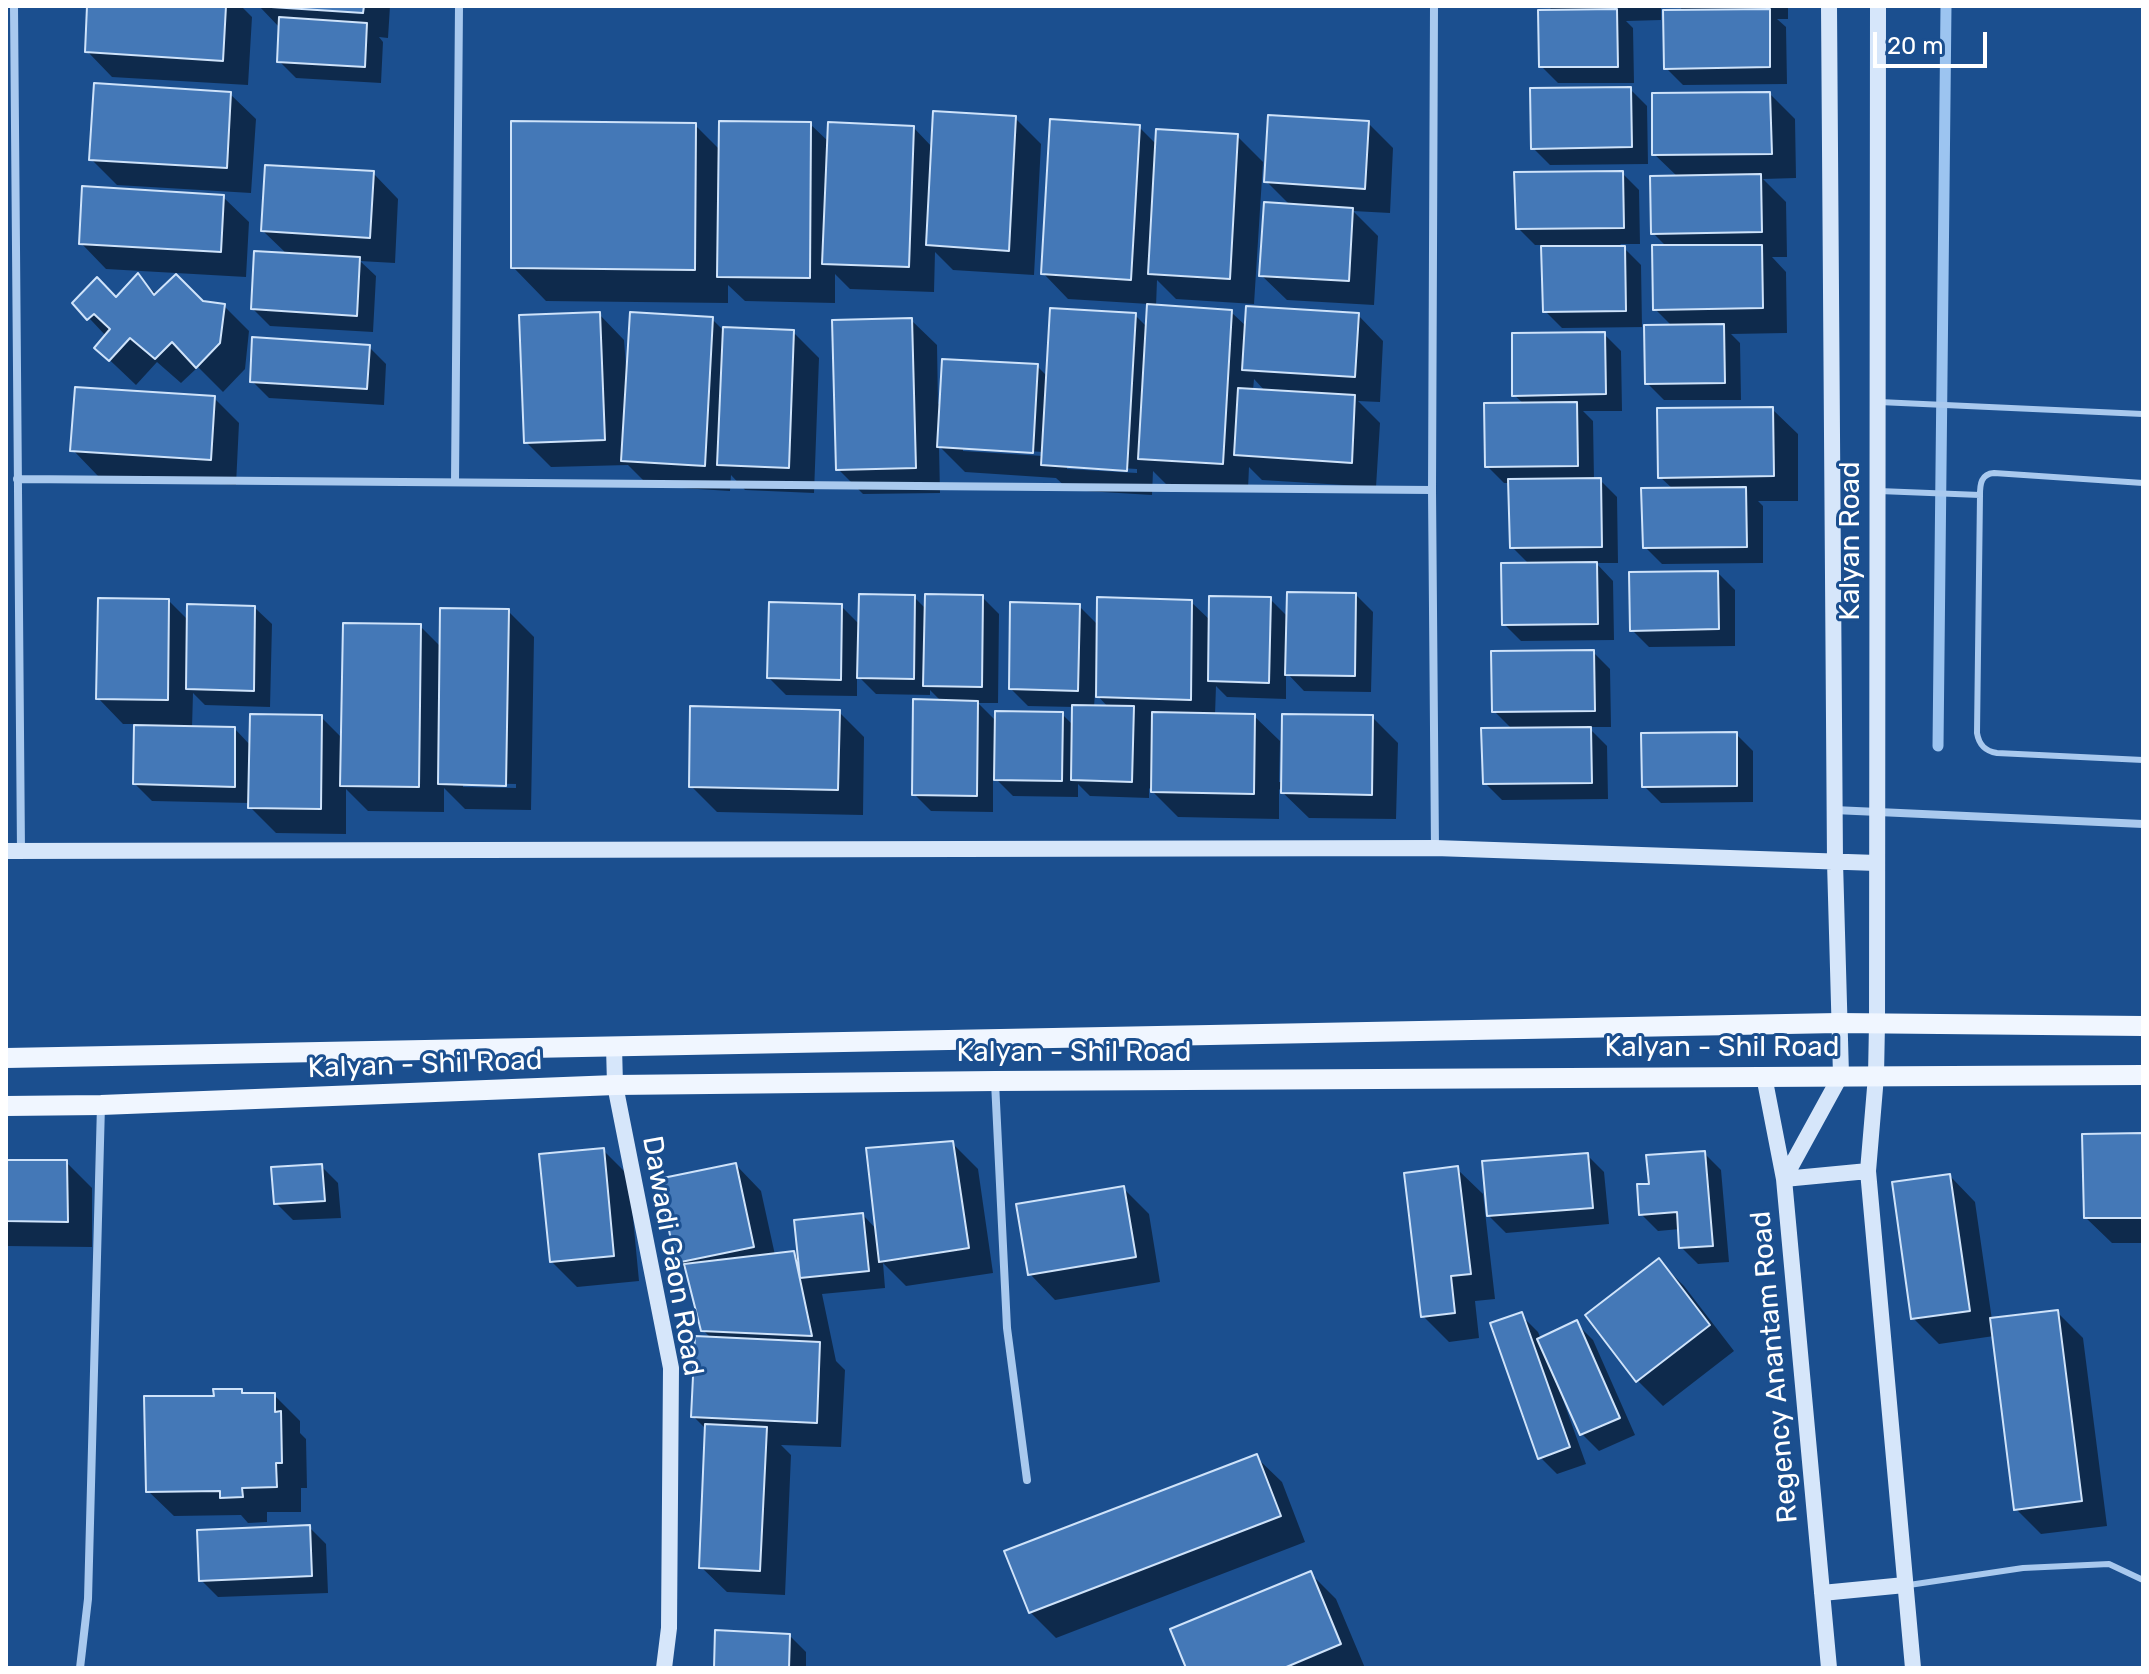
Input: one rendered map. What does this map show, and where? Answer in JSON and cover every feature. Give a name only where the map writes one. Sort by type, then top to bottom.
[{"type":"main road","name":"Kalyan - Shil Road","points":[[6,1058],[1838,1023],[2143,1026]]},
{"type":"main road","name":"Kalyan - Shil Road","points":[[6,1106],[615,1085],[2143,1075]]},
{"type":"street","points":[[14,6],[17,479],[14,851],[1435,848],[1877,863]]},
{"type":"street","points":[[455,482],[459,6]]},
{"type":"street","points":[[1434,6],[1432,490],[1435,848]]},
{"type":"street","name":"Kalyan Road","points":[[1829,6],[1834,810],[1841,1075]]},
{"type":"street","name":"Kalyan Road","points":[[1876,1076],[1878,6]]},
{"type":"street","points":[[17,479],[1432,490]]},
{"type":"street","points":[[1834,810],[2143,824]]},
{"type":"street","name":"Dawadi Gaon Road","points":[[614,1046],[615,1085],[671,1368],[669,1628],[664,1668]]},
{"type":"street","name":"Regency Anantam Road","points":[[1829,1668],[1784,1179],[1841,1075]]},
{"type":"street","points":[[1764,1076],[1784,1179],[1868,1171]]},
{"type":"street","points":[[1876,1076],[1868,1171],[1913,1668]]},
{"type":"street","points":[[995,1081],[1007,1328],[1027,1480]]},
{"type":"street","points":[[80,1668],[88,1599],[101,1105]]},
{"type":"street","points":[[1822,1593],[1905,1585]]},
{"type":"lane","points":[[1877,402],[2143,414]]},
{"type":"lane","points":[[2143,483],[1994,473],[1983,477],[1980,484],[1977,718],[1979,742],[1988,752],[2143,760]]},
{"type":"lane","points":[[1878,490],[1980,495]]},
{"type":"lane","points":[[1905,1585],[2023,1568],[2109,1564],[2143,1580]]},
{"type":"building","points":[[87,6],[226,6],[223,61],[85,52]]},
{"type":"building","points":[[256,6],[364,6],[363,13]]},
{"type":"building","points":[[1617,9],[1618,67],[1539,67],[1538,10]]},
{"type":"building","points":[[1770,9],[1770,67],[1664,69],[1663,10]]},
{"type":"building","points":[[279,17],[367,23],[365,67],[277,62]]},
{"type":"building","points":[[94,83],[231,92],[227,168],[89,160]]},
{"type":"building","points":[[1631,87],[1632,147],[1531,149],[1530,88]]},
{"type":"building","points":[[1770,92],[1772,154],[1652,155],[1652,93]]},
{"type":"building","points":[[933,111],[1016,116],[1009,251],[926,245]]},
{"type":"building","points":[[1268,115],[1369,121],[1365,189],[1264,182]]},
{"type":"building","points":[[1050,119],[1140,125],[1131,280],[1041,274]]},
{"type":"building","points":[[511,121],[696,123],[695,270],[511,268]]},
{"type":"building","points":[[719,121],[811,122],[810,278],[717,277]]},
{"type":"building","points":[[828,122],[914,126],[909,267],[822,264]]},
{"type":"building","points":[[1156,129],[1238,134],[1230,279],[1148,274]]},
{"type":"building","points":[[265,165],[374,171],[370,238],[261,231]]},
{"type":"building","points":[[1623,171],[1624,228],[1516,229],[1514,172]]},
{"type":"building","points":[[1761,174],[1762,232],[1651,234],[1650,176]]},
{"type":"building","points":[[82,186],[224,195],[221,252],[79,244]]},
{"type":"building","points":[[1264,202],[1353,208],[1349,281],[1259,276]]},
{"type":"building","points":[[1652,245],[1762,245],[1763,308],[1653,310]]},
{"type":"building","points":[[1541,246],[1625,246],[1626,311],[1543,312]]},
{"type":"building","points":[[254,251],[360,257],[357,316],[251,309]]},
{"type":"building","points":[[138,273],[154,295],[176,274],[203,301],[225,304],[220,343],[196,368],[172,342],[155,359],[130,338],[109,361],[94,348],[110,329],[94,314],[87,320],[72,303],[97,277],[116,297]]},
{"type":"building","points":[[1147,304],[1232,310],[1223,464],[1138,459]]},
{"type":"building","points":[[1246,306],[1359,313],[1355,377],[1242,370]]},
{"type":"building","points":[[1050,308],[1136,313],[1127,471],[1041,465]]},
{"type":"building","points":[[600,312],[605,440],[524,443],[519,315]]},
{"type":"building","points":[[630,312],[713,317],[705,466],[621,461]]},
{"type":"building","points":[[912,318],[916,468],[836,470],[832,320]]},
{"type":"building","points":[[1724,324],[1725,383],[1645,384],[1644,325]]},
{"type":"building","points":[[723,327],[794,330],[789,468],[717,465]]},
{"type":"building","points":[[1605,332],[1606,394],[1512,396],[1512,333]]},
{"type":"building","points":[[252,337],[370,345],[367,389],[250,382]]},
{"type":"building","points":[[942,359],[1038,364],[1033,453],[937,447]]},
{"type":"building","points":[[75,387],[215,396],[211,460],[70,451]]},
{"type":"building","points":[[1238,388],[1355,395],[1352,463],[1234,455]]},
{"type":"building","points":[[1577,402],[1578,466],[1485,467],[1484,403]]},
{"type":"building","points":[[1773,407],[1774,476],[1658,478],[1657,408]]},
{"type":"building","points":[[1601,478],[1602,547],[1510,548],[1508,479]]},
{"type":"building","points":[[1746,487],[1747,547],[1643,548],[1641,488]]},
{"type":"building","points":[[1597,562],[1598,624],[1502,625],[1501,563]]},
{"type":"building","points":[[1718,571],[1719,629],[1630,631],[1629,572]]},
{"type":"building","points":[[1287,592],[1356,593],[1355,676],[1285,675]]},
{"type":"building","points":[[859,594],[915,595],[914,679],[857,678]]},
{"type":"building","points":[[925,594],[983,595],[982,687],[923,686]]},
{"type":"building","points":[[1209,596],[1271,597],[1269,683],[1208,681]]},
{"type":"building","points":[[1097,597],[1192,600],[1191,700],[1096,697]]},
{"type":"building","points":[[98,598],[169,599],[168,700],[96,699]]},
{"type":"building","points":[[769,602],[842,604],[841,680],[767,678]]},
{"type":"building","points":[[1010,602],[1080,604],[1078,691],[1009,689]]},
{"type":"building","points":[[187,604],[255,606],[254,691],[186,689]]},
{"type":"building","points":[[440,608],[509,609],[506,786],[438,784]]},
{"type":"building","points":[[343,623],[421,624],[419,787],[340,786]]},
{"type":"building","points":[[1594,650],[1595,711],[1492,712],[1491,651]]},
{"type":"building","points":[[913,699],[978,701],[977,796],[912,795]]},
{"type":"building","points":[[1072,705],[1134,706],[1132,782],[1071,780]]},
{"type":"building","points":[[690,706],[840,710],[838,790],[689,787]]},
{"type":"building","points":[[995,711],[1063,712],[1062,781],[994,780]]},
{"type":"building","points":[[1152,712],[1255,714],[1254,794],[1151,792]]},
{"type":"building","points":[[250,714],[322,715],[321,809],[248,808]]},
{"type":"building","points":[[1282,714],[1373,715],[1372,795],[1281,793]]},
{"type":"building","points":[[134,725],[235,727],[235,787],[133,784]]},
{"type":"building","points":[[1591,727],[1592,783],[1483,784],[1481,728]]},
{"type":"building","points":[[1737,732],[1737,786],[1642,787],[1641,733]]},
{"type":"building","points":[[2143,1133],[2143,1218],[2084,1218],[2082,1134]]},
{"type":"building","points":[[953,1141],[969,1248],[879,1262],[866,1148]]},
{"type":"building","points":[[604,1148],[614,1256],[550,1262],[539,1154]]},
{"type":"building","points":[[1705,1151],[1713,1246],[1679,1248],[1677,1212],[1639,1215],[1637,1184],[1649,1184],[1646,1155]]},
{"type":"building","points":[[1588,1153],[1593,1208],[1487,1216],[1482,1161]]},
{"type":"building","points":[[6,1160],[67,1160],[68,1222],[6,1221]]},
{"type":"building","points":[[736,1163],[754,1247],[676,1263],[658,1179]]},
{"type":"building","points":[[322,1164],[325,1201],[274,1204],[271,1167]]},
{"type":"building","points":[[1458,1166],[1471,1274],[1451,1276],[1455,1313],[1421,1317],[1404,1173]]},
{"type":"building","points":[[1950,1174],[1970,1311],[1911,1319],[1892,1182]]},
{"type":"building","points":[[1124,1186],[1136,1257],[1028,1275],[1016,1204]]},
{"type":"building","points":[[863,1213],[869,1271],[800,1278],[794,1220]]},
{"type":"building","points":[[794,1251],[812,1336],[701,1331],[684,1264]]},
{"type":"building","points":[[1659,1258],[1710,1325],[1636,1382],[1585,1315]]},
{"type":"building","points":[[2058,1310],[2082,1501],[2014,1510],[1990,1318]]},
{"type":"building","points":[[1522,1312],[1570,1447],[1538,1459],[1490,1323]]},
{"type":"building","points":[[1577,1320],[1620,1418],[1580,1435],[1537,1339]]},
{"type":"building","points":[[695,1336],[820,1342],[817,1423],[691,1417]]},
{"type":"building","points":[[213,1389],[275,1393],[275,1412],[281,1411],[282,1463],[276,1463],[277,1487],[242,1488],[243,1497],[220,1498],[220,1491],[146,1492],[144,1396],[214,1396]]},
{"type":"building","points":[[705,1424],[767,1427],[760,1571],[699,1568]]},
{"type":"building","points":[[1257,1454],[1281,1516],[1029,1613],[1004,1551]]},
{"type":"building","points":[[310,1525],[312,1576],[199,1581],[197,1530]]},
{"type":"building","points":[[1311,1571],[1341,1644],[1284,1668],[1186,1668],[1170,1629]]},
{"type":"building","points":[[715,1630],[790,1634],[789,1668],[714,1668]]},
{"type":"waterway","points":[[1938,746],[1946,6]]}]
